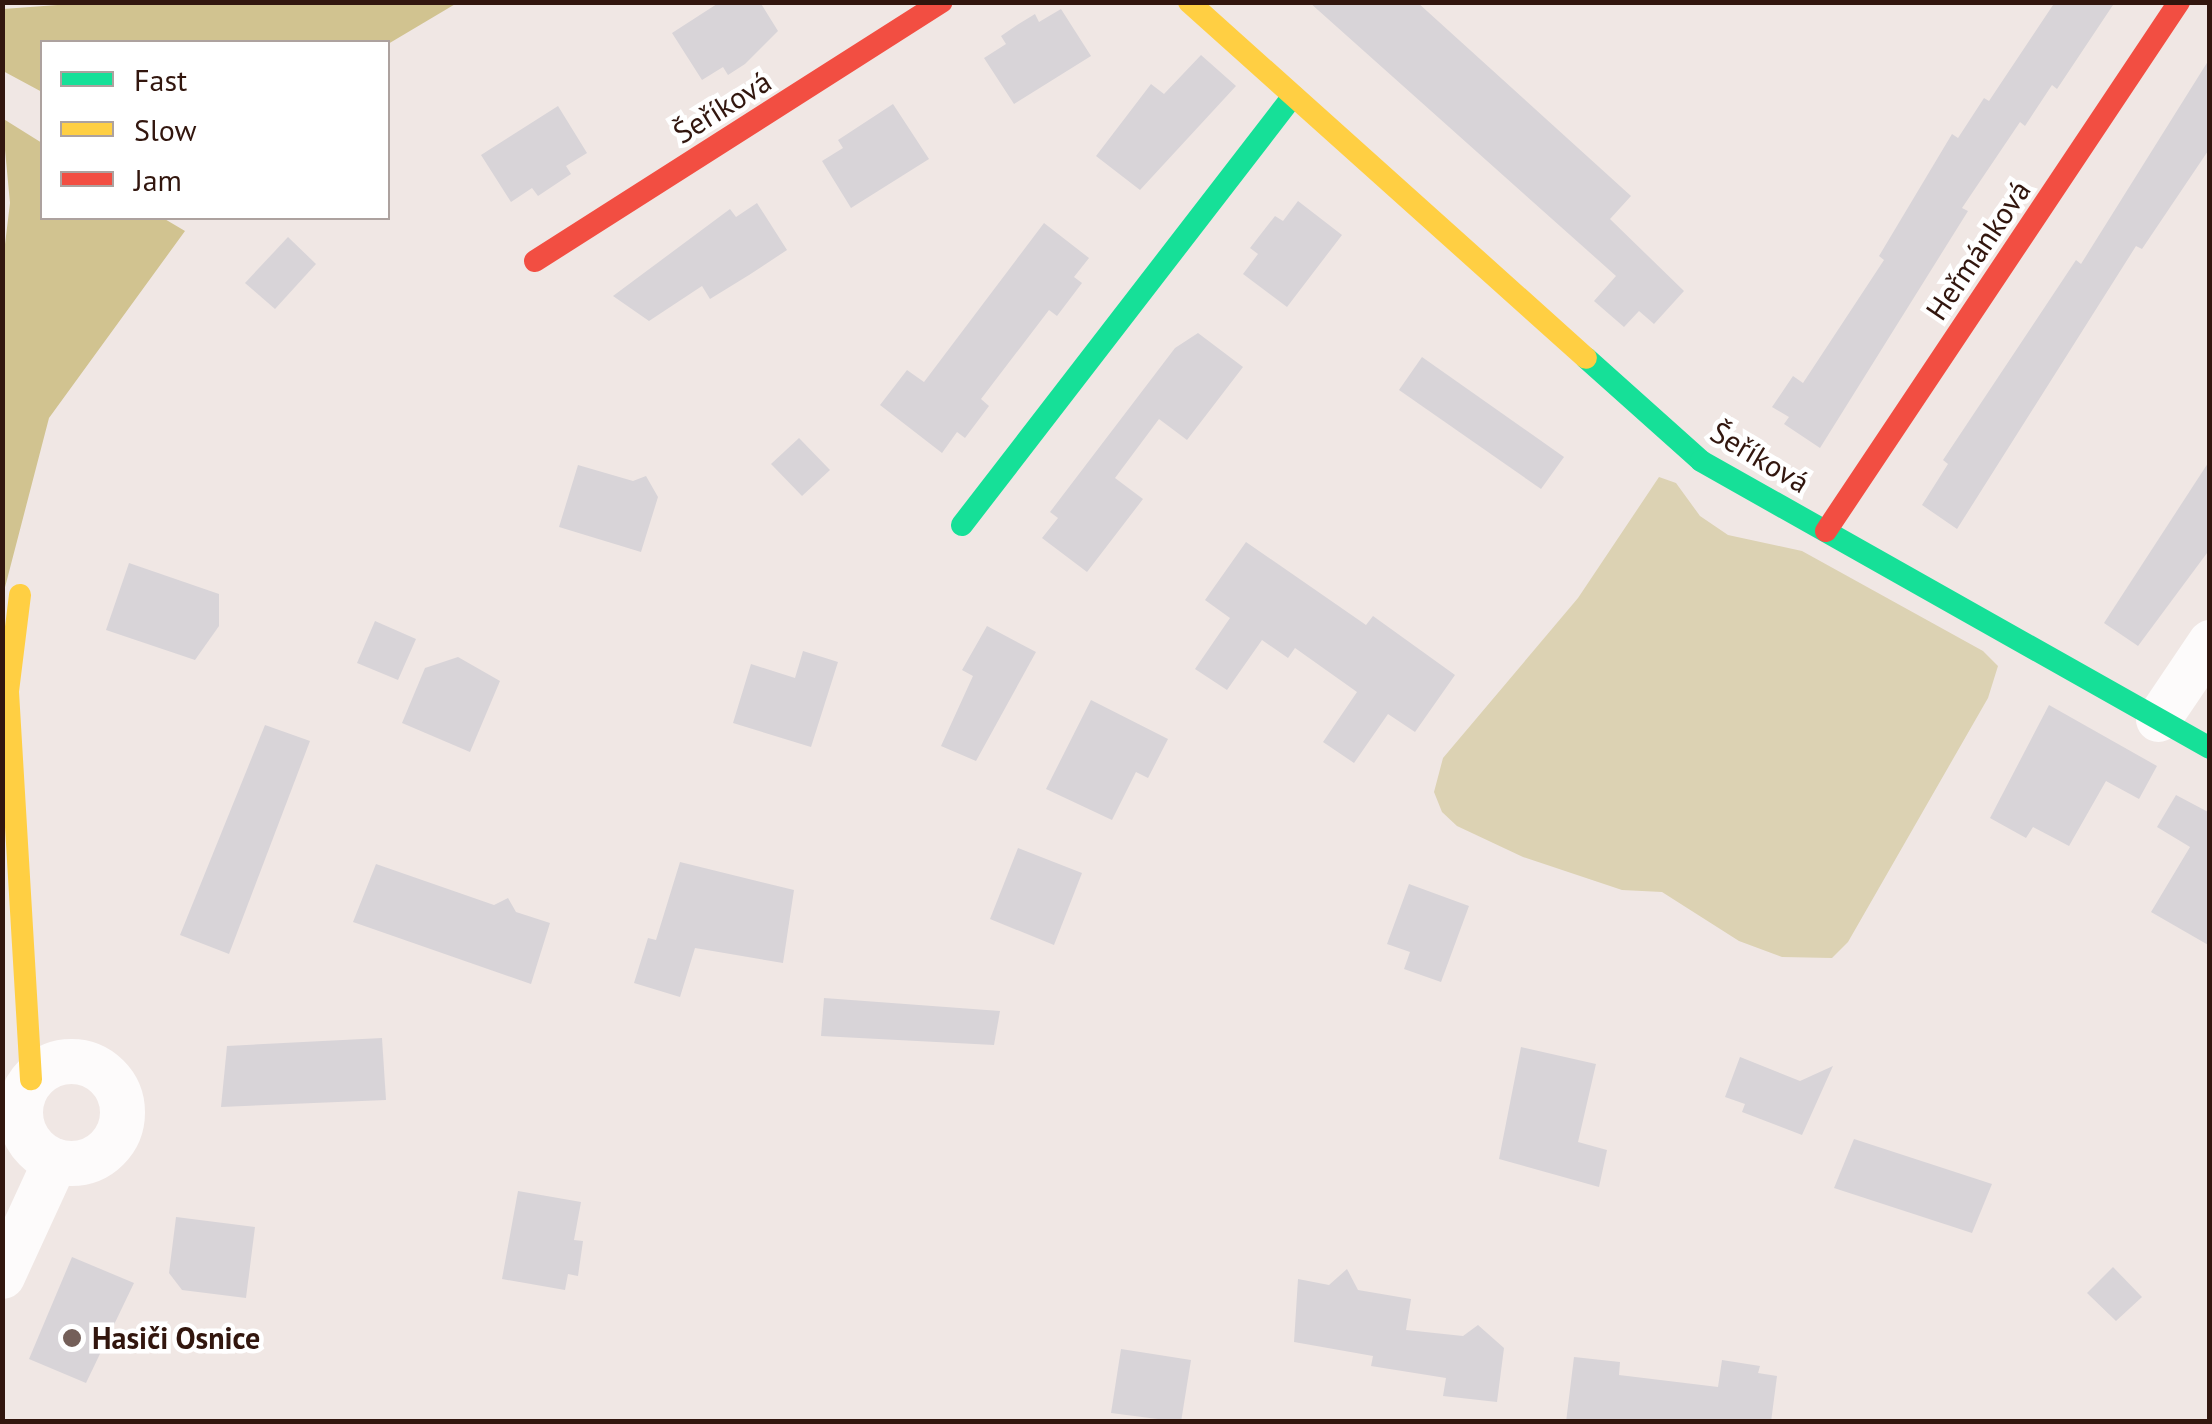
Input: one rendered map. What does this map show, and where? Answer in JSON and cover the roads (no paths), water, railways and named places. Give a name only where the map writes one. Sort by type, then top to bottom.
[{"type":"street","name":"Šeříková","points":[[535,261],[941,2]]},
{"type":"street","name":"Šeříková","points":[[1189,2],[1701,461],[2210,748]]},
{"type":"street","name":"Heřmánková","points":[[1826,531],[2179,2]]},
{"type":"street","points":[[962,525],[1293,96]]},
{"type":"street","points":[[16,1076],[61,1061],[79,1061],[110,1078],[120,1092],[123,1110],[113,1143],[87,1162],[55,1161],[40,1153],[21,1126],[16,1076],[8,692],[20,595]]},
{"type":"street","points":[[2158,719],[2210,642]]},
{"type":"street","points":[[2,1276],[55,1161]]},
{"type":"place","name":"Hasiči Osnice","points":[[72,1338]]}]
